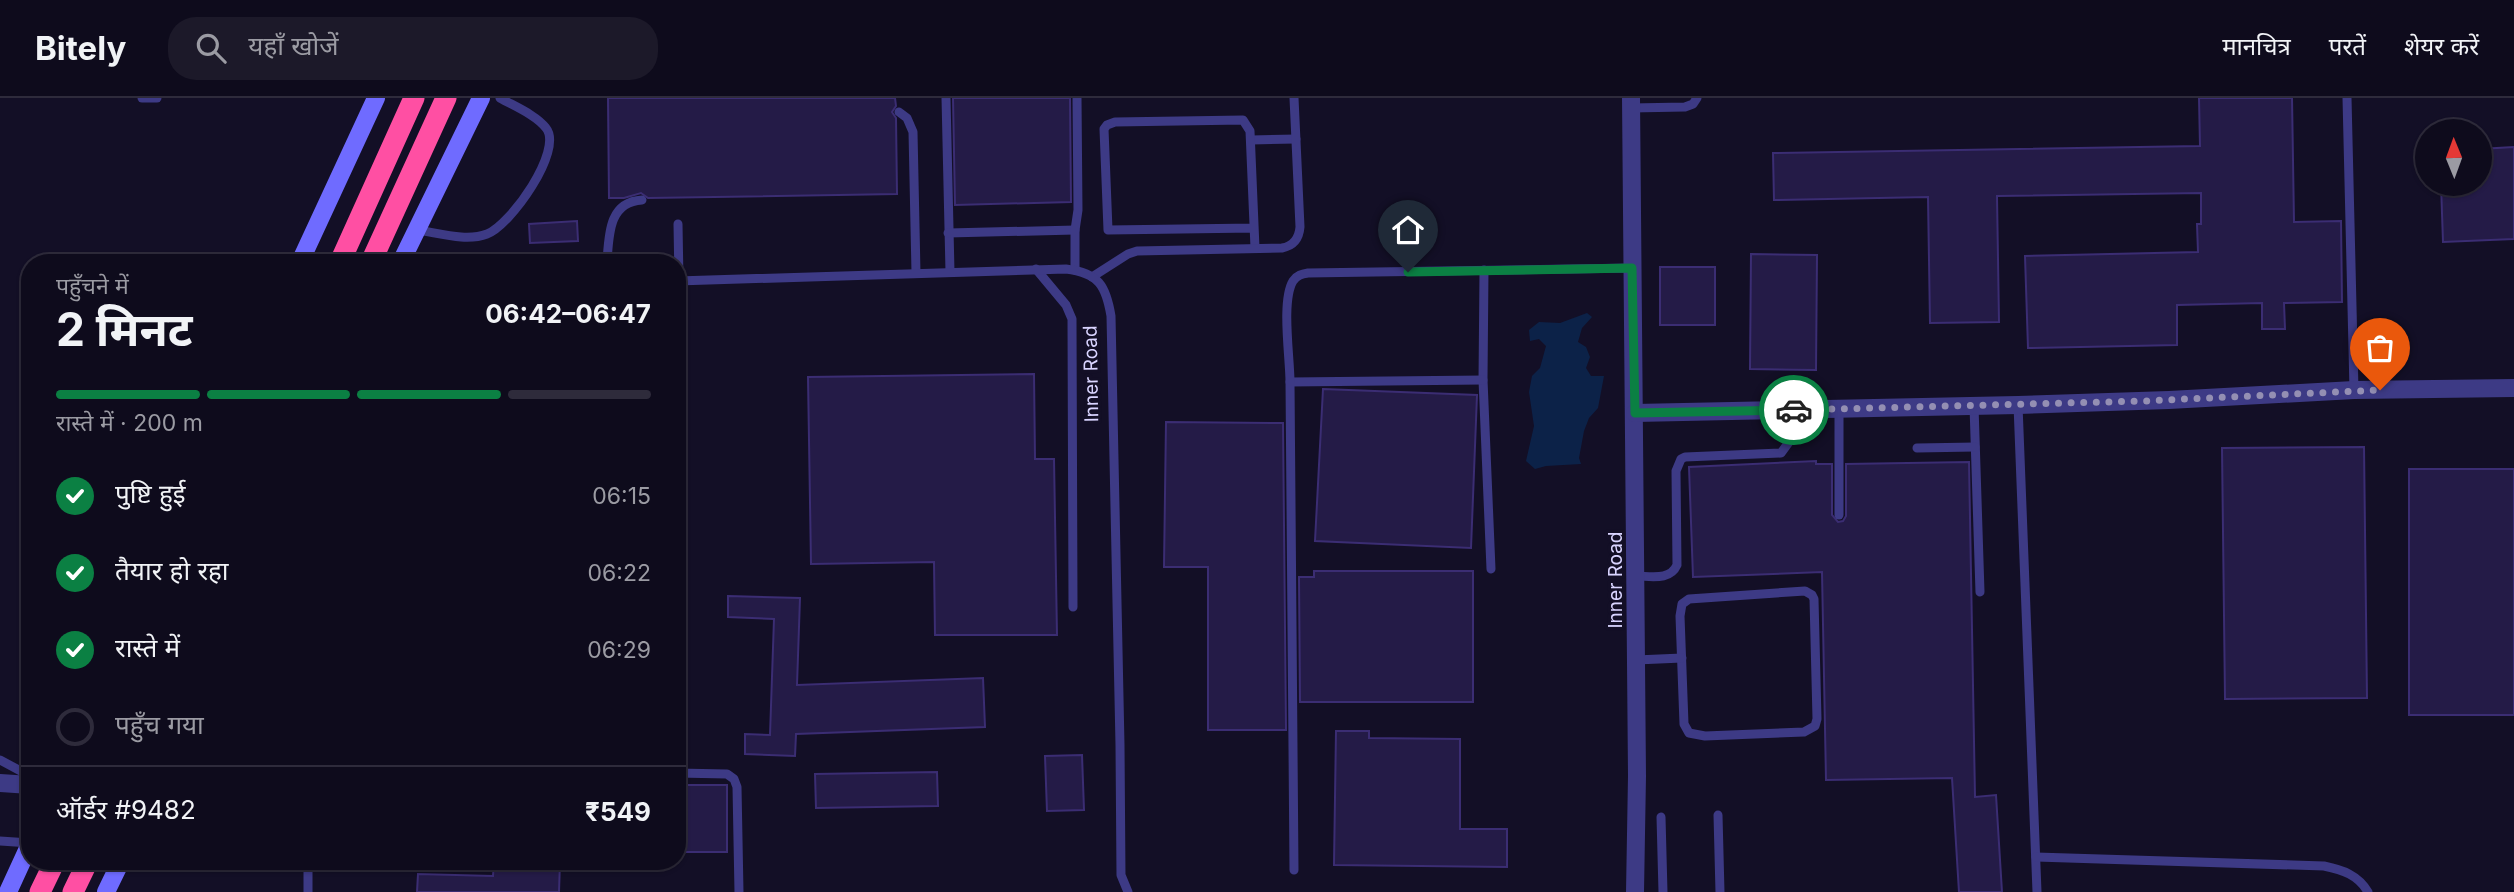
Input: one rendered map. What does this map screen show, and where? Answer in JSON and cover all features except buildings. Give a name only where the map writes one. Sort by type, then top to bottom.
[{"type":"highway","points":[[344,254],[414,98]]},
{"type":"highway","points":[[375,254],[446,98]]},
{"type":"highway","points":[[40,892],[51,870]]},
{"type":"highway","points":[[73,892],[84,870]]},
{"type":"main road","points":[[304,254],[376,98]]},
{"type":"main road","points":[[405,254],[481,98]]},
{"type":"main road","points":[[8,892],[21,864]]},
{"type":"main road","points":[[106,892],[117,870]]},
{"type":"street","name":"Inner Road","points":[[1631,103],[1635,413],[1635,892]]},
{"type":"street","points":[[1635,413],[2018,405],[2354,390],[2514,388]]},
{"type":"street","points":[[0,783],[21,784]]},
{"type":"lane","points":[[142,98],[157,98]]},
{"type":"lane","points":[[417,230],[458,237],[485,235],[509,219],[527,193],[548,152],[548,132],[539,122],[500,98]]},
{"type":"lane","points":[[946,98],[950,272]]},
{"type":"lane","points":[[1075,270],[1078,210],[1077,98]]},
{"type":"lane","points":[[686,281],[1036,269],[1075,270],[1092,277],[1128,254],[1149,249],[1289,247],[1298,238],[1300,227],[1294,98]]},
{"type":"lane","points":[[1631,103],[1685,107],[1693,104],[1697,98]]},
{"type":"lane","points":[[2347,98],[2354,390]]},
{"type":"lane","points":[[899,112],[907,118],[913,132],[916,273]]},
{"type":"lane","points":[[1254,228],[1113,231],[1107,226],[1103,137],[1107,125],[1115,122],[1243,120],[1250,131],[1251,141],[1255,248]]},
{"type":"lane","points":[[1251,141],[1296,139]]},
{"type":"lane","points":[[608,254],[613,217],[621,205],[632,200],[642,200]]},
{"type":"lane","points":[[678,224],[678,254]]},
{"type":"lane","points":[[948,233],[1075,230]]},
{"type":"lane","points":[[1148,231],[1149,249]]},
{"type":"lane","points":[[1294,870],[1288,310],[1293,281],[1308,273],[1632,268]]},
{"type":"lane","points":[[1036,269],[1066,304],[1072,318],[1073,607]]},
{"type":"lane","points":[[1484,270],[1483,380],[1491,569]]},
{"type":"lane","name":"Inner Road","points":[[1092,277],[1105,291],[1111,316],[1121,875],[1128,892]]},
{"type":"lane","points":[[1290,382],[1483,380]]},
{"type":"lane","points":[[2018,405],[2038,892]]},
{"type":"lane","points":[[1974,406],[1980,592]]},
{"type":"lane","points":[[1839,409],[1839,515]]},
{"type":"lane","points":[[1635,576],[1668,576],[1674,572],[1677,565],[1676,471],[1681,459],[1781,453],[1789,442],[1787,410]]},
{"type":"lane","points":[[1917,448],[1975,447]]},
{"type":"lane","points":[[1808,592],[1814,599],[1817,712],[1815,726],[1804,732],[1704,736],[1689,733],[1684,724],[1682,658],[1680,616],[1685,601],[1808,592]]},
{"type":"lane","points":[[1636,660],[1682,658]]},
{"type":"lane","points":[[0,760],[21,771]]},
{"type":"lane","points":[[686,773],[727,775],[734,779],[737,787],[739,892]]},
{"type":"lane","points":[[1718,814],[1720,892]]},
{"type":"lane","points":[[1661,817],[1663,892]]},
{"type":"lane","points":[[0,841],[21,843]]},
{"type":"lane","points":[[2036,857],[2324,866],[2348,873],[2364,885],[2368,892]]},
{"type":"lane","points":[[308,870],[308,892]]},
{"type":"water","points":[[1587,313],[1592,317],[1582,328],[1578,342],[1586,347],[1590,357],[1586,368],[1591,376],[1604,376],[1598,408],[1589,418],[1584,431],[1579,458],[1581,464],[1535,469],[1526,461],[1534,426],[1529,392],[1532,376],[1540,368],[1546,346],[1539,339],[1530,341],[1529,330],[1539,322],[1560,323]]},
{"type":"way so far","points":[[1794,410],[2144,401],[2380,390]]},
{"type":"route","points":[[1408,272],[1632,268],[1635,413],[1794,410]]}]
